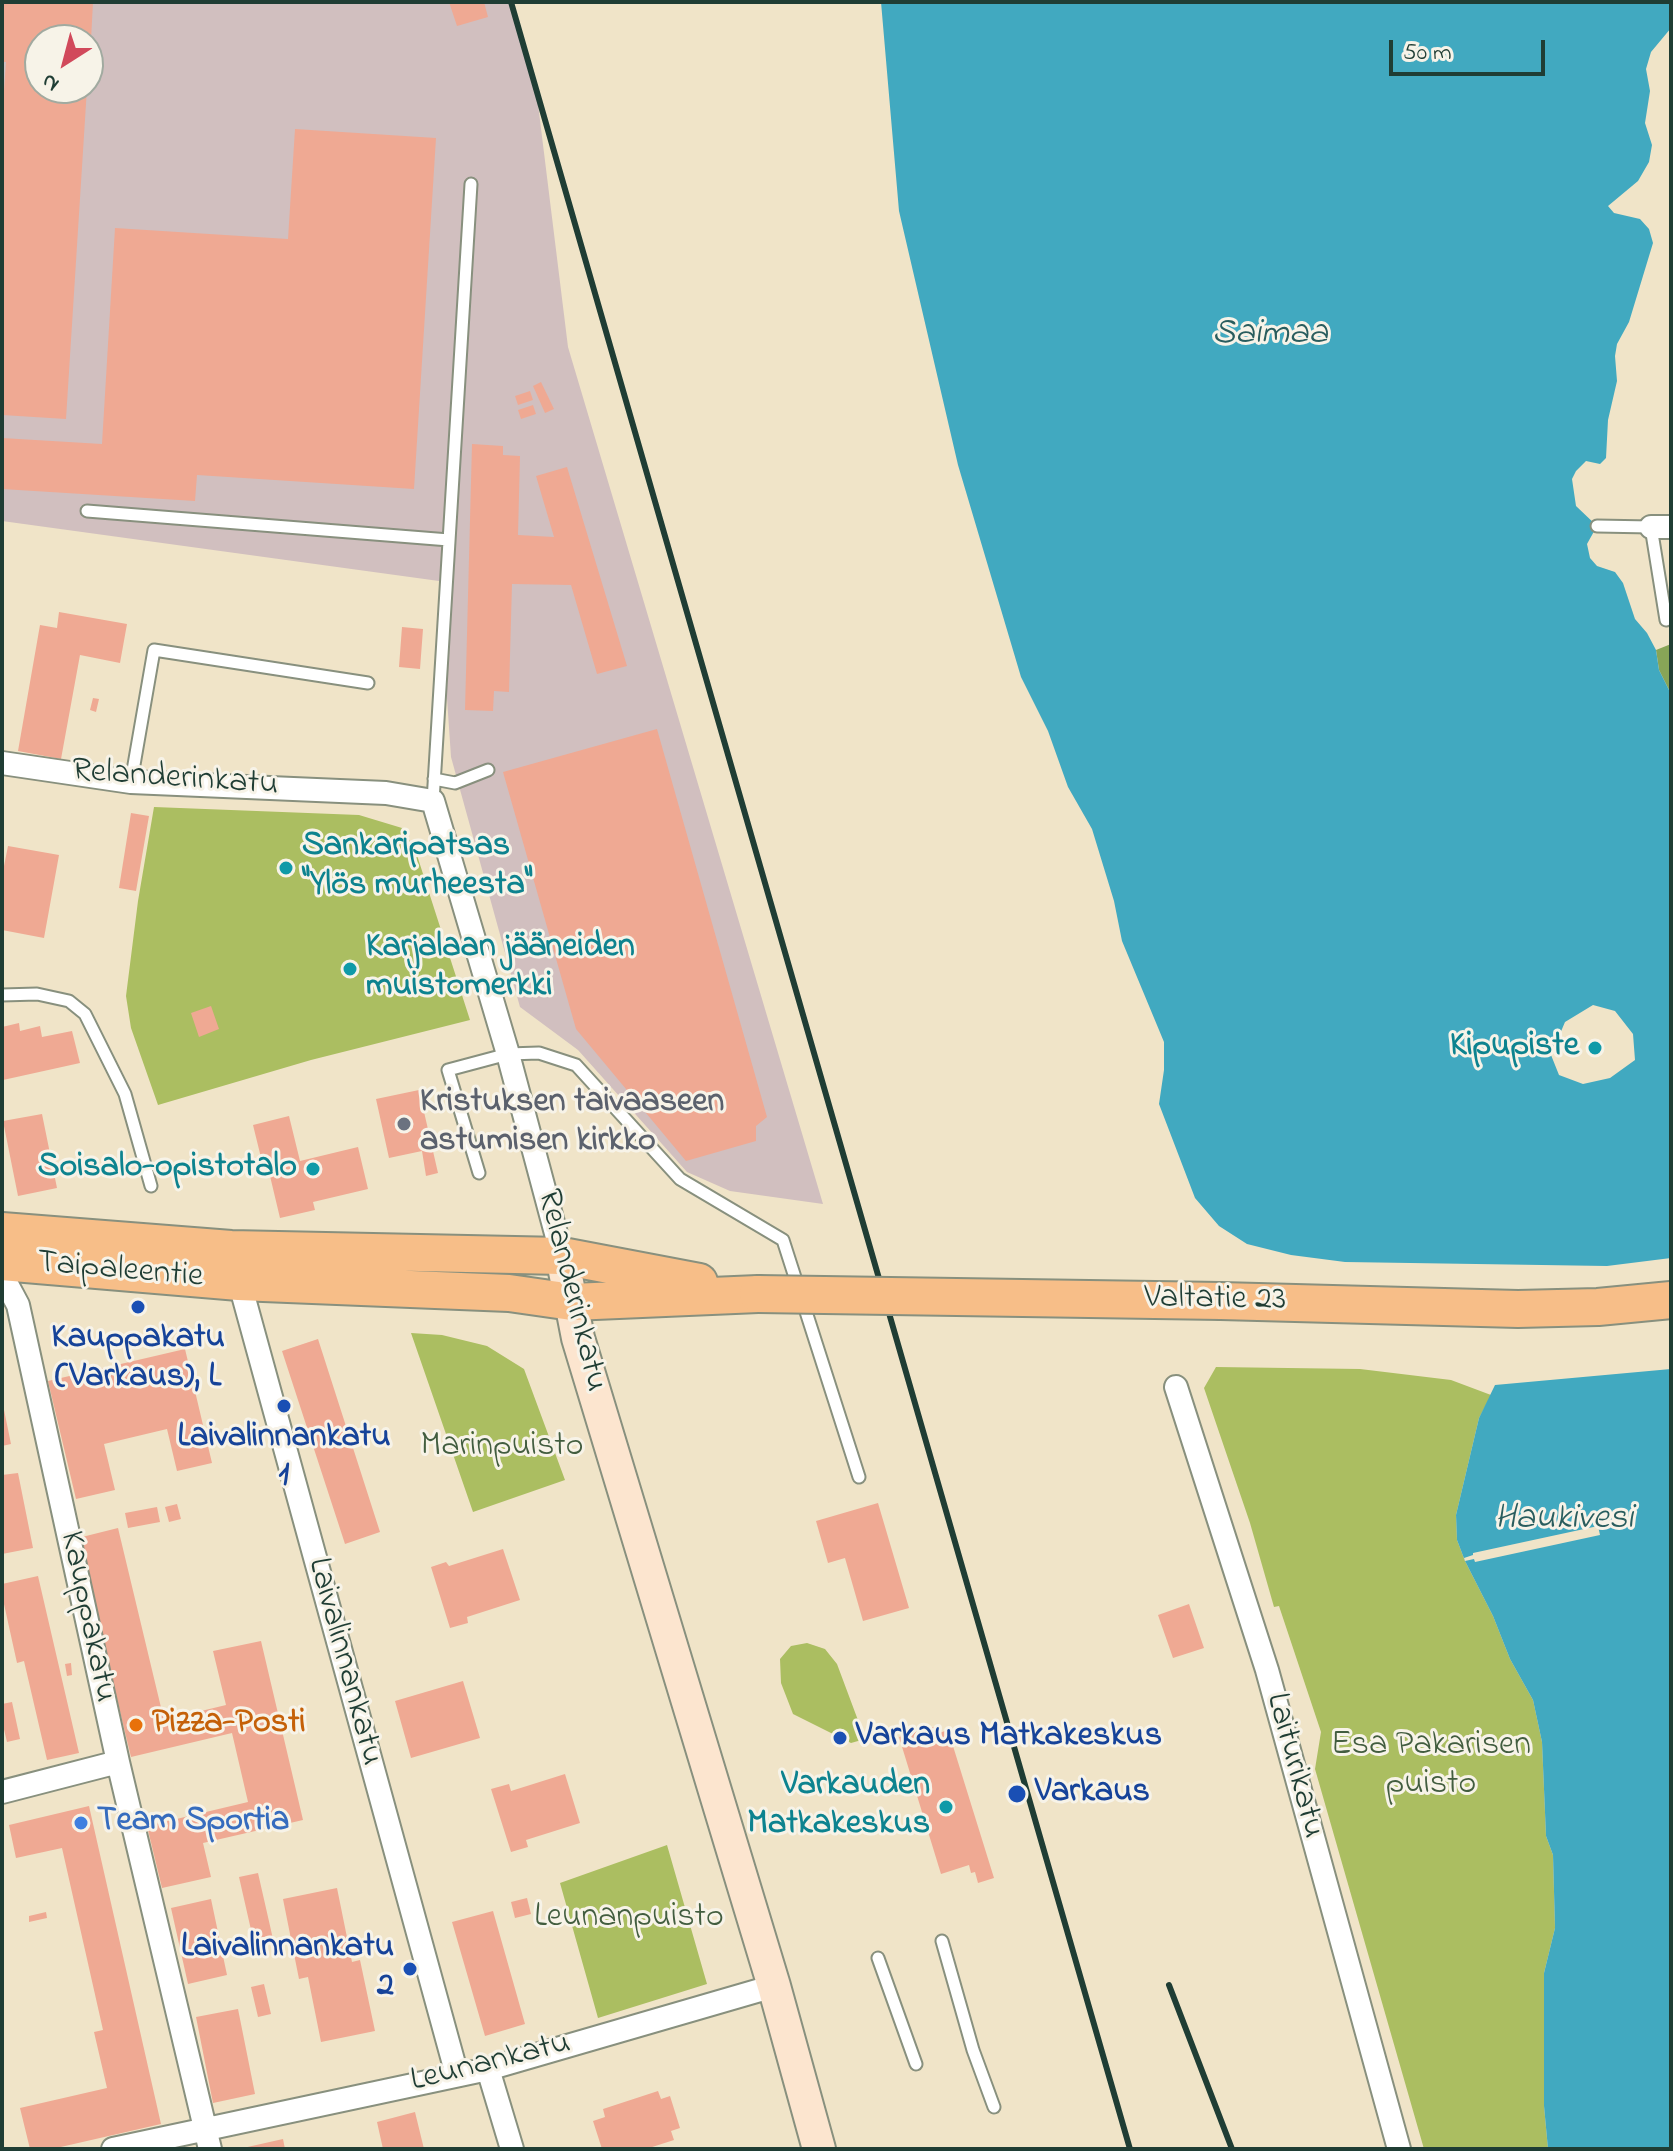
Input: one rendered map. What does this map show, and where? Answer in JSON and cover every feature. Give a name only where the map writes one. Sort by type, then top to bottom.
[{"type":"highway","name":"Taipaleentie","points":[[2,1231],[235,1265]]},
{"type":"highway","name":"Valtatie 23","points":[[235,1265],[562,1256],[748,1293]]},
{"type":"highway","name":"Taipaleentie","points":[[2,1262],[235,1265]]},
{"type":"highway","name":"Valtatie 23","points":[[235,1265],[572,1302],[748,1293],[1518,1309],[1598,1307],[1671,1300]]},
{"type":"main road","name":"Relanderinkatu","points":[[562,1256],[578,1338],[774,1986],[819,2149]]},
{"type":"street","name":"Relanderinkatu","points":[[2,763],[131,782],[386,793],[434,790],[562,1256]]},
{"type":"street","name":"Laivalinnankatu","points":[[235,1265],[457,2075]]},
{"type":"street","name":"Kauppakatu","points":[[2,1275],[18,1305],[12,1330],[208,2139]]},
{"type":"street","name":"Laiturikatu","points":[[1176,1387],[1267,1670],[1399,2149]]},
{"type":"street","points":[[2,1792],[118,1762]]},
{"type":"street","name":"Leunankatu","points":[[113,2149],[208,2139],[488,2069],[774,1986]]},
{"type":"street","points":[[488,2069],[512,2149]]},
{"type":"lane","points":[[471,184],[434,790],[488,770]]},
{"type":"lane","points":[[87,511],[449,540]]},
{"type":"lane","points":[[1597,526],[1661,527],[1666,620]]},
{"type":"lane","points":[[131,782],[154,650],[368,683]]},
{"type":"lane","points":[[2,995],[37,994],[69,1001],[85,1014],[125,1094],[151,1186]]},
{"type":"lane","points":[[479,1173],[448,1070],[508,1054],[539,1053],[576,1065],[680,1179],[783,1240],[859,1477]]},
{"type":"lane","points":[[942,1941],[973,2050],[994,2107]]},
{"type":"lane","points":[[878,1958],[916,2064]]},
{"type":"shaded area","points":[[2,2],[511,2],[536,88],[568,347],[823,1204],[730,1191],[687,1172],[578,1050],[520,1007],[451,757],[439,581],[2,521]]},
{"type":"green space","points":[[1671,644],[1671,694],[1659,670],[1656,650]]},
{"type":"green space","points":[[154,807],[359,815],[402,828],[415,849],[470,1020],[311,1060],[158,1105],[131,1028],[126,996]]},
{"type":"green space","name":"Marinpuisto","points":[[411,1333],[442,1335],[487,1346],[524,1369],[565,1480],[473,1512]]},
{"type":"green space","name":"Esa Pakarisen puisto","points":[[1216,1367],[1360,1369],[1451,1380],[1491,1395],[1479,1418],[1456,1515],[1457,1540],[1510,1659],[1533,1700],[1542,1742],[1546,1836],[1553,1855],[1555,1928],[1544,1973],[1544,2106],[1548,2149],[1424,2149],[1315,1769],[1321,1732],[1279,1606],[1274,1607],[1250,1523],[1204,1388]]},
{"type":"green space","points":[[807,1643],[825,1649],[837,1664],[865,1739],[851,1743],[793,1714],[781,1683],[780,1659],[791,1646]]},
{"type":"green space","name":"Leunanpuisto","points":[[667,1845],[707,1984],[598,2018],[560,1883]]},
{"type":"water","name":"Saimaa","points":[[881,2],[1671,2],[1671,28],[1651,52],[1646,69],[1650,91],[1645,123],[1652,145],[1649,162],[1638,181],[1608,206],[1614,213],[1640,219],[1649,229],[1653,243],[1629,322],[1617,344],[1617,381],[1608,420],[1606,458],[1600,464],[1586,461],[1572,479],[1576,506],[1597,526],[1587,544],[1590,558],[1597,566],[1615,572],[1623,583],[1635,619],[1656,650],[1659,670],[1671,694],[1671,1258],[1607,1266],[1345,1262],[1291,1255],[1247,1244],[1219,1226],[1195,1198],[1159,1104],[1164,1042],[1122,941],[1114,901],[1092,829],[1068,787],[1048,731],[1021,677],[958,465],[899,211]],"holes":[[[1593,1005],[1615,1011],[1633,1034],[1635,1060],[1610,1078],[1583,1084],[1559,1075],[1551,1055],[1565,1022]]]},
{"type":"water","name":"Haukivesi","points":[[1671,1369],[1671,2149],[1548,2149],[1544,2106],[1544,1973],[1555,1928],[1553,1855],[1546,1836],[1542,1742],[1533,1700],[1510,1659],[1457,1540],[1456,1515],[1479,1418],[1495,1385]]},
{"type":"pier","points":[[1598,1526],[1600,1535],[1475,1562],[1474,1559],[1465,1561],[1464,1558],[1473,1553]]},
{"type":"building","points":[[2,2],[93,2],[92,24],[24,24],[24,104],[86,104],[66,419],[2,415],[2,119],[6,62],[2,62]]},
{"type":"building","points":[[449,2],[484,2],[488,17],[457,26]]},
{"type":"building","points":[[295,129],[436,138],[414,489],[197,475],[195,501],[2,489],[2,438],[102,444],[115,228],[288,239]]},
{"type":"building","points":[[541,382],[554,409],[545,413],[533,386]]},
{"type":"building","points":[[530,391],[533,400],[518,405],[515,396]]},
{"type":"building","points":[[533,405],[536,414],[521,419],[518,410]]},
{"type":"building","points":[[472,444],[503,446],[503,455],[520,456],[518,535],[554,537],[536,476],[567,467],[627,666],[597,674],[571,585],[512,584],[509,692],[494,691],[493,711],[465,710]]},
{"type":"building","points":[[59,612],[127,624],[120,663],[80,655],[61,759],[18,751],[40,625],[57,628]]},
{"type":"building","points":[[402,627],[423,629],[420,669],[399,667]]},
{"type":"building","points":[[93,698],[99,699],[96,712],[90,710]]},
{"type":"building","points":[[657,729],[767,1117],[756,1126],[756,1141],[686,1161],[576,1029],[503,772]]},
{"type":"building","points":[[131,813],[149,816],[136,891],[119,888]]},
{"type":"building","points":[[8,846],[59,855],[44,938],[2,930],[2,876]]},
{"type":"building","points":[[211,1006],[219,1029],[199,1037],[191,1013]]},
{"type":"building","points":[[19,1023],[20,1031],[40,1026],[42,1037],[72,1031],[80,1063],[3,1080],[2,1027]]},
{"type":"building","name":"Kristuksen taivaaseen astumisen kirkko","points":[[419,1090],[438,1173],[426,1176],[422,1151],[389,1158],[376,1099]]},
{"type":"building","points":[[42,1114],[57,1188],[18,1196],[3,1121]]},
{"type":"building","name":"Soisalo-opistotalo","points":[[289,1116],[300,1161],[358,1147],[368,1189],[313,1202],[315,1210],[280,1218],[253,1125]]},
{"type":"building","points":[[318,1339],[380,1532],[345,1544],[282,1351]]},
{"type":"building","points":[[185,1349],[212,1463],[177,1471],[167,1429],[104,1444],[115,1490],[76,1499],[48,1381]]},
{"type":"building","points":[[2,1400],[11,1444],[2,1446]]},
{"type":"building","points":[[18,1473],[33,1548],[2,1554],[2,1475]]},
{"type":"building","points":[[878,1503],[909,1608],[863,1621],[845,1558],[828,1563],[816,1521]]},
{"type":"building","points":[[177,1504],[181,1519],[169,1522],[165,1507]]},
{"type":"building","points":[[157,1507],[160,1522],[128,1528],[125,1513]]},
{"type":"building","points":[[118,1528],[164,1720],[226,1705],[213,1651],[261,1641],[303,1820],[203,1843],[211,1877],[162,1888],[147,1826],[248,1802],[232,1733],[131,1757],[78,1538]]},
{"type":"building","points":[[503,1549],[520,1600],[467,1617],[468,1623],[450,1628],[431,1567],[446,1562],[449,1566]]},
{"type":"building","points":[[38,1576],[79,1753],[47,1760],[24,1661],[17,1663],[2,1595],[2,1584]]},
{"type":"building","points":[[1189,1604],[1204,1648],[1173,1658],[1158,1615]]},
{"type":"building","points":[[71,1663],[72,1675],[67,1676],[65,1664]]},
{"type":"building","points":[[463,1681],[480,1738],[411,1758],[395,1701]]},
{"type":"building","points":[[12,1702],[20,1739],[7,1742],[2,1704]]},
{"type":"building","name":"Varkauden Matkakeskus","points":[[937,1726],[939,1733],[948,1730],[994,1878],[978,1883],[969,1865],[941,1874],[899,1737]]},
{"type":"building","points":[[565,1774],[580,1823],[526,1840],[528,1847],[511,1852],[491,1789],[509,1784],[511,1791]]},
{"type":"building","points":[[89,1806],[161,2124],[52,2149],[30,2149],[20,2108],[107,2088],[94,2032],[103,2030],[62,1848],[16,1858],[9,1825]]},
{"type":"building","points":[[258,1873],[273,1939],[254,1943],[239,1877]]},
{"type":"building","points":[[337,1888],[352,1962],[360,1960],[375,2031],[321,2042],[308,1977],[299,1979],[283,1899]]},
{"type":"building","points":[[527,1898],[531,1914],[515,1918],[511,1902]]},
{"type":"building","points":[[211,1899],[227,1975],[188,1984],[171,1908]]},
{"type":"building","points":[[493,1911],[525,2024],[485,2036],[452,1922]]},
{"type":"building","points":[[46,1912],[47,1918],[29,1922],[29,1916]]},
{"type":"building","points":[[264,1984],[271,2014],[258,2017],[251,1987]]},
{"type":"building","points":[[238,2009],[255,2094],[213,2103],[196,2017]]},
{"type":"building","points":[[658,2091],[661,2099],[670,2096],[680,2128],[671,2131],[674,2140],[646,2149],[602,2149],[593,2121],[605,2117],[603,2109]]},
{"type":"building","points":[[415,2112],[424,2149],[383,2149],[377,2122]]},
{"type":"building","points":[[283,2139],[285,2149],[243,2149],[243,2148]]},
{"type":"railway","points":[[511,2],[1130,2149]]},
{"type":"railway","points":[[1169,1985],[1232,2149]]},
{"type":"place","name":"Sankaripatsas \"Ylös murheesta\"","points":[[286,868]]},
{"type":"place","name":"Karjalaan jääneiden muistomerkki","points":[[350,969]]},
{"type":"place","name":"Kipupiste","points":[[1595,1048]]},
{"type":"place","name":"Kristuksen taivaaseen astumisen kirkko","points":[[404,1124]]},
{"type":"place","name":"Soisalo-opistotalo","points":[[313,1169]]},
{"type":"place","name":"Kauppakatu (Varkaus), L","points":[[138,1307]]},
{"type":"place","name":"Laivalinnankatu 1","points":[[284,1406]]},
{"type":"place","name":"Pizza-Posti","points":[[136,1725]]},
{"type":"place","name":"Varkaus Matkakeskus","points":[[840,1738]]},
{"type":"place","name":"Varkaus","points":[[1017,1794]]},
{"type":"place","name":"Varkauden Matkakeskus","points":[[946,1807]]},
{"type":"place","name":"Team Sportia","points":[[81,1823]]},
{"type":"place","name":"Laivalinnankatu 2","points":[[410,1969]]}]
